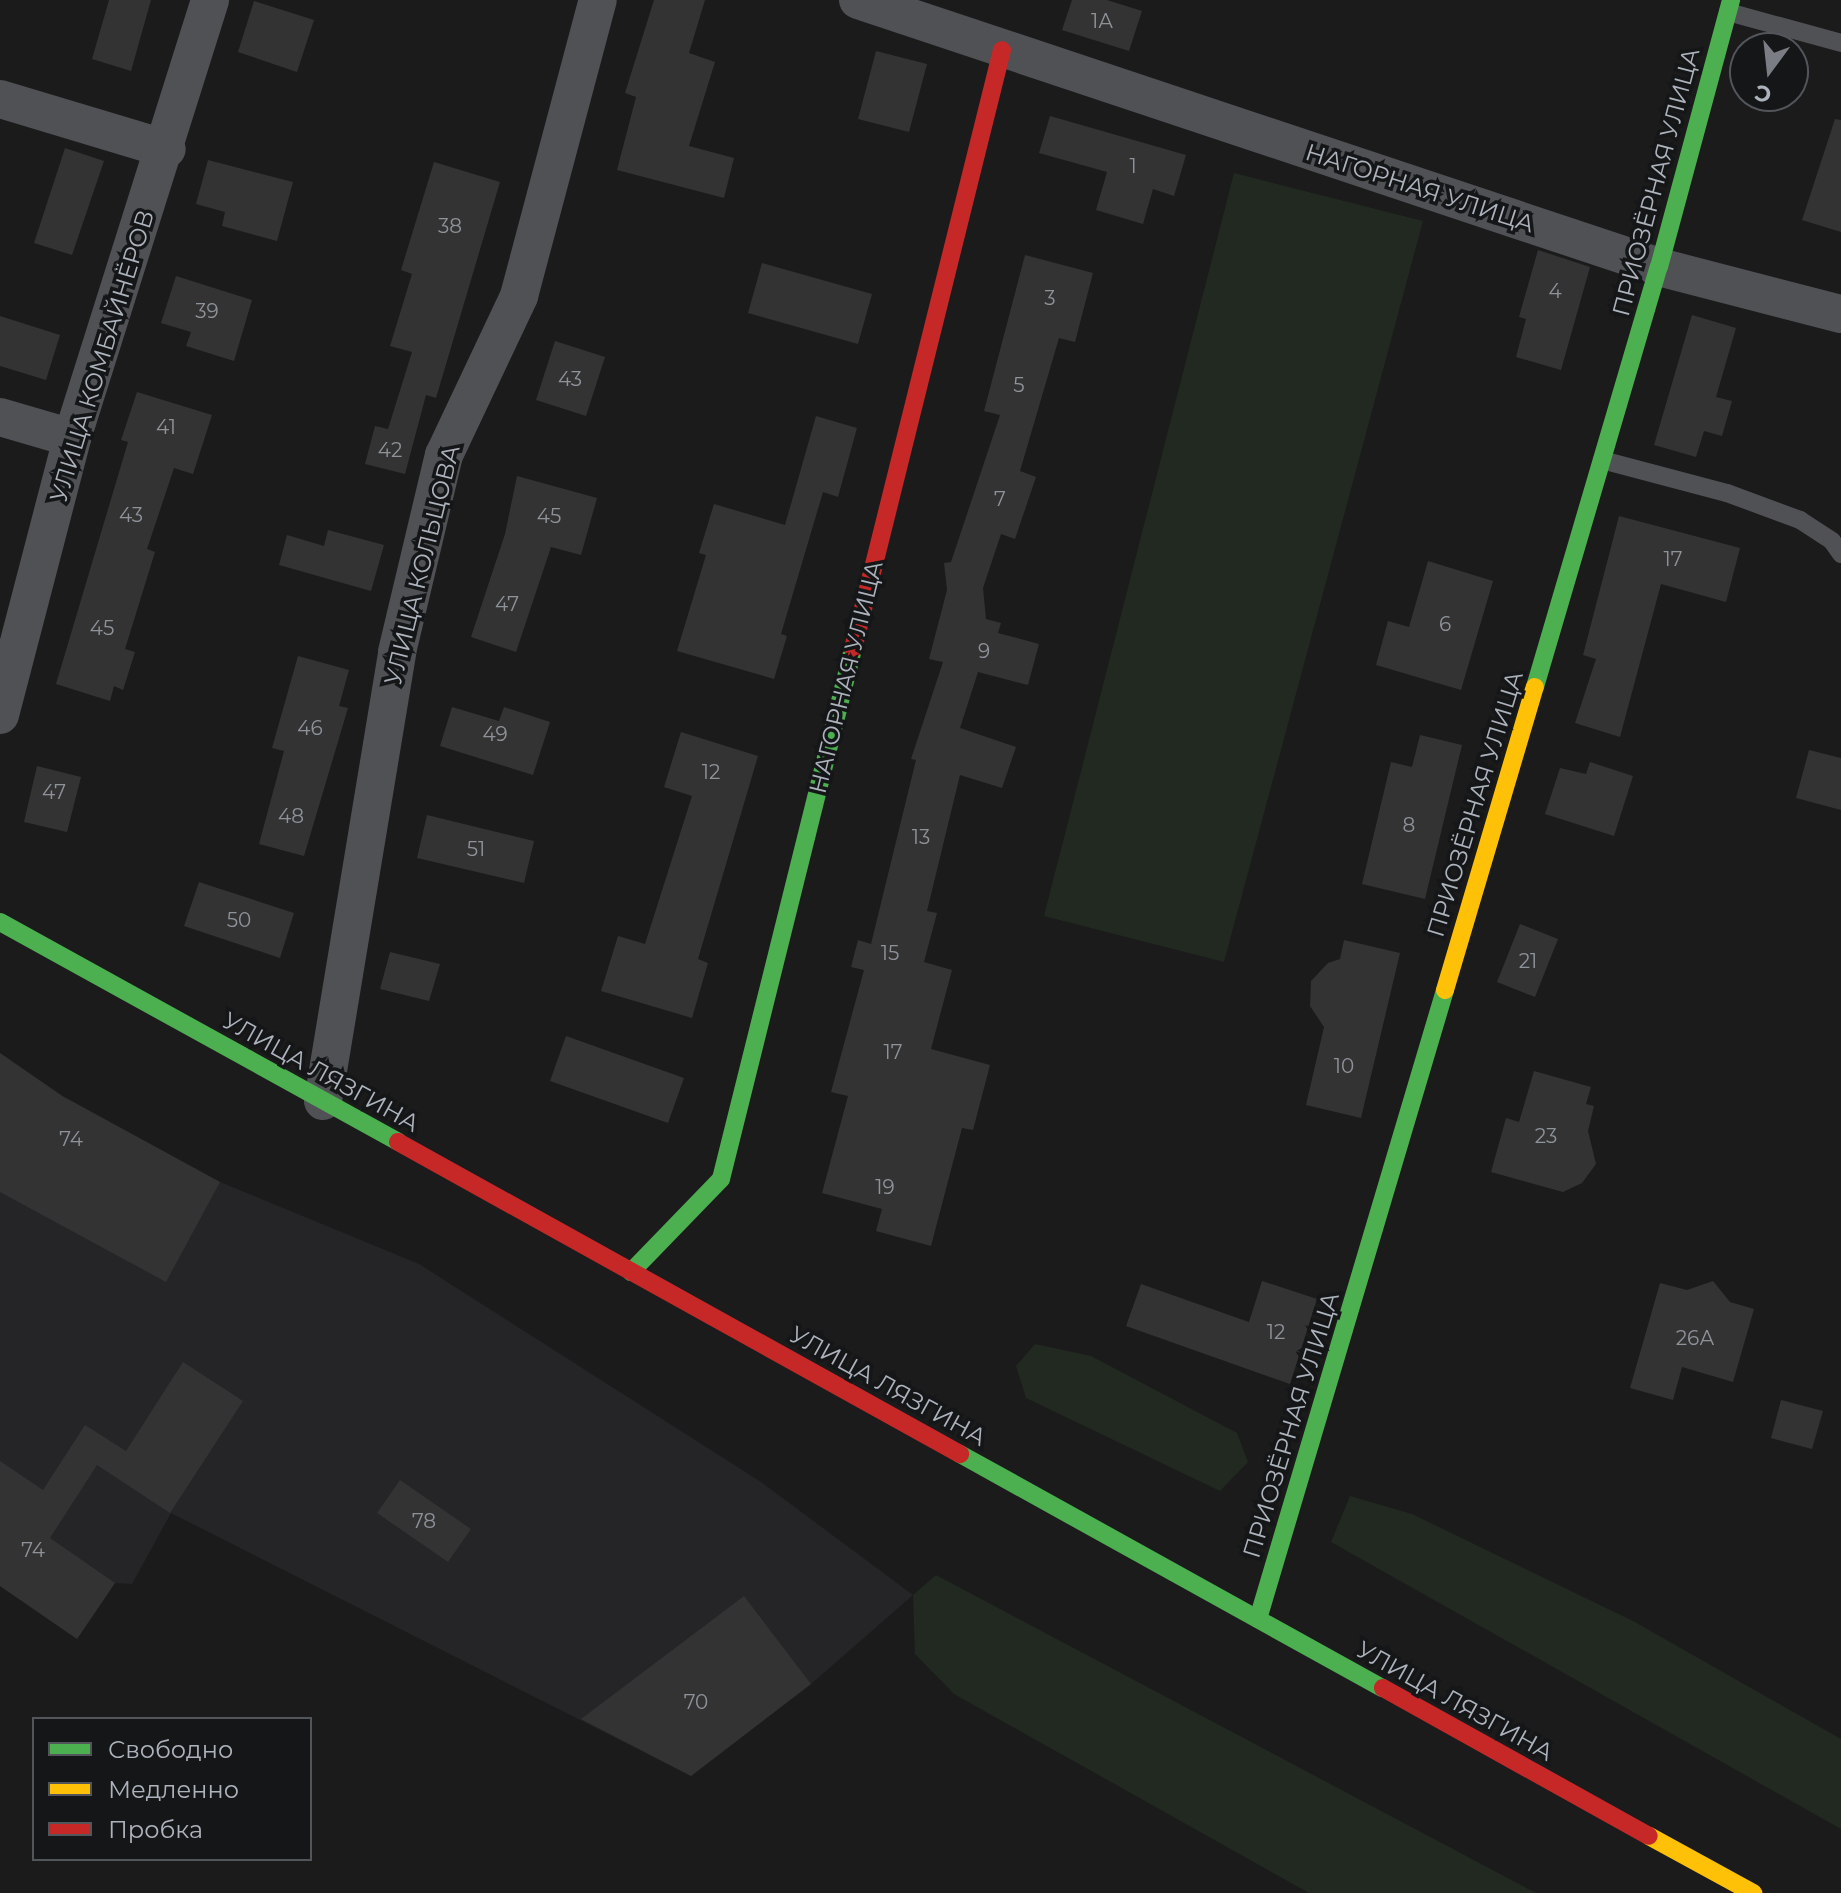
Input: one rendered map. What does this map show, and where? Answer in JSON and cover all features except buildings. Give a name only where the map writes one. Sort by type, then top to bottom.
[{"type":"street","name":"УЛИЦА КОМБАЙНЁРОВ","points":[[0,715],[72,438],[167,149],[210,0]]},
{"type":"street","name":"УЛИЦА КОЛЬЦОВА","points":[[323,1101],[397,652],[444,455],[519,296],[598,0]]},
{"type":"street","name":"НАГОРНАЯ УЛИЦА","points":[[858,0],[1659,267],[1841,314]]},
{"type":"street","name":"ПРИОЗЁРНАЯ УЛИЦА","points":[[1258,1619],[1659,267],[1730,6]]},
{"type":"street","name":"НАГОРНАЯ УЛИЦА","points":[[631,1272],[721,1179],[1002,50]]},
{"type":"street","points":[[0,99],[167,149]]},
{"type":"street","points":[[0,417],[72,438]]},
{"type":"street","name":"УЛИЦА ЛЯЗГИНА","points":[[0,922],[1753,1893]]},
{"type":"lane","points":[[1730,6],[1841,43]]},
{"type":"lane","points":[[1602,460],[1727,493],[1800,520],[1841,554]]},
{"type":"shaded area","points":[[1234,173],[1423,221],[1224,962],[1044,916]]},
{"type":"shaded area","points":[[0,1053],[63,1096],[220,1182],[419,1264],[761,1482],[913,1595],[811,1684],[691,1776],[171,1513],[132,1584],[115,1583],[77,1639],[0,1586]]},
{"type":"shaded area","points":[[1035,1344],[1091,1356],[1237,1433],[1248,1462],[1220,1491],[1026,1398],[1016,1366]]},
{"type":"shaded area","points":[[1350,1496],[1412,1514],[1633,1621],[1841,1739],[1841,1829],[1331,1542]]},
{"type":"shaded area","points":[[936,1575],[1536,1893],[1309,1893],[954,1694],[915,1654],[913,1595]]},
{"type":"traffic: fast","points":[[1535,687],[1659,267],[1731,0]]},
{"type":"traffic: fast","points":[[631,1272],[721,1179],[853,649]]},
{"type":"traffic: fast","points":[[0,922],[398,1142]]},
{"type":"traffic: fast","points":[[1258,1619],[1445,990]]},
{"type":"traffic: fast","points":[[960,1454],[1383,1688]]},
{"type":"traffic: slow","points":[[1445,990],[1535,687]]},
{"type":"traffic: slow","points":[[1649,1836],[1753,1893]]},
{"type":"traffic: jam","points":[[853,649],[1002,50]]},
{"type":"traffic: jam","points":[[398,1142],[960,1454]]},
{"type":"traffic: jam","points":[[1383,1688],[1649,1836]]}]
